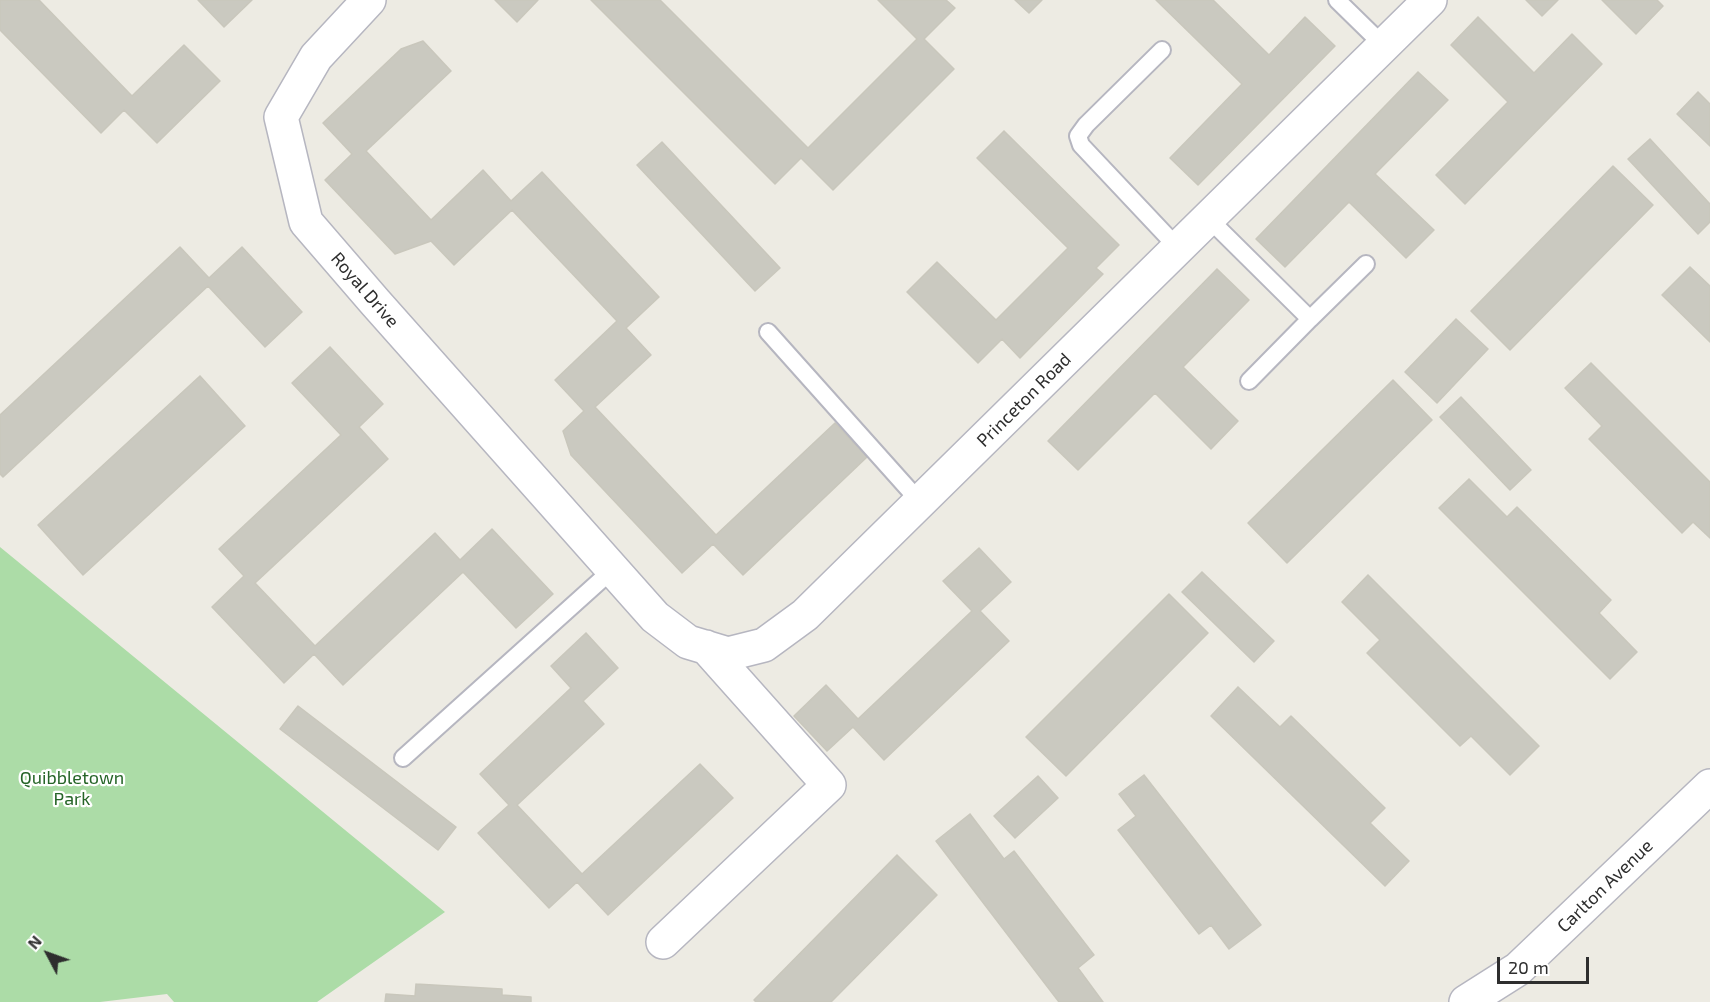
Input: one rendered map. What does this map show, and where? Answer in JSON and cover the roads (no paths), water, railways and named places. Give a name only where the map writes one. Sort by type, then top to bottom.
[{"type":"street","name":"Royal Drive","points":[[369,0],[316,57],[281,117],[306,222],[603,560]]},
{"type":"street","name":"Princeton Road","points":[[603,560],[655,617],[688,642],[728,654],[764,645],[805,615],[1430,0]]},
{"type":"street","points":[[663,942],[829,785],[706,647]]},
{"type":"street","name":"Carlton Avenue","points":[[1466,1002],[1518,969],[1710,786]]},
{"type":"lane","points":[[1337,0],[1384,45]]},
{"type":"lane","points":[[1162,51],[1086,125],[1078,136],[1081,145],[1178,248]]},
{"type":"lane","points":[[1208,218],[1310,319]]},
{"type":"lane","points":[[1249,381],[1366,264]]},
{"type":"lane","points":[[768,332],[920,502]]},
{"type":"lane","points":[[404,758],[603,560]]},
{"type":"park label","name":"Quibbletown Park","points":[[72,788]]}]
